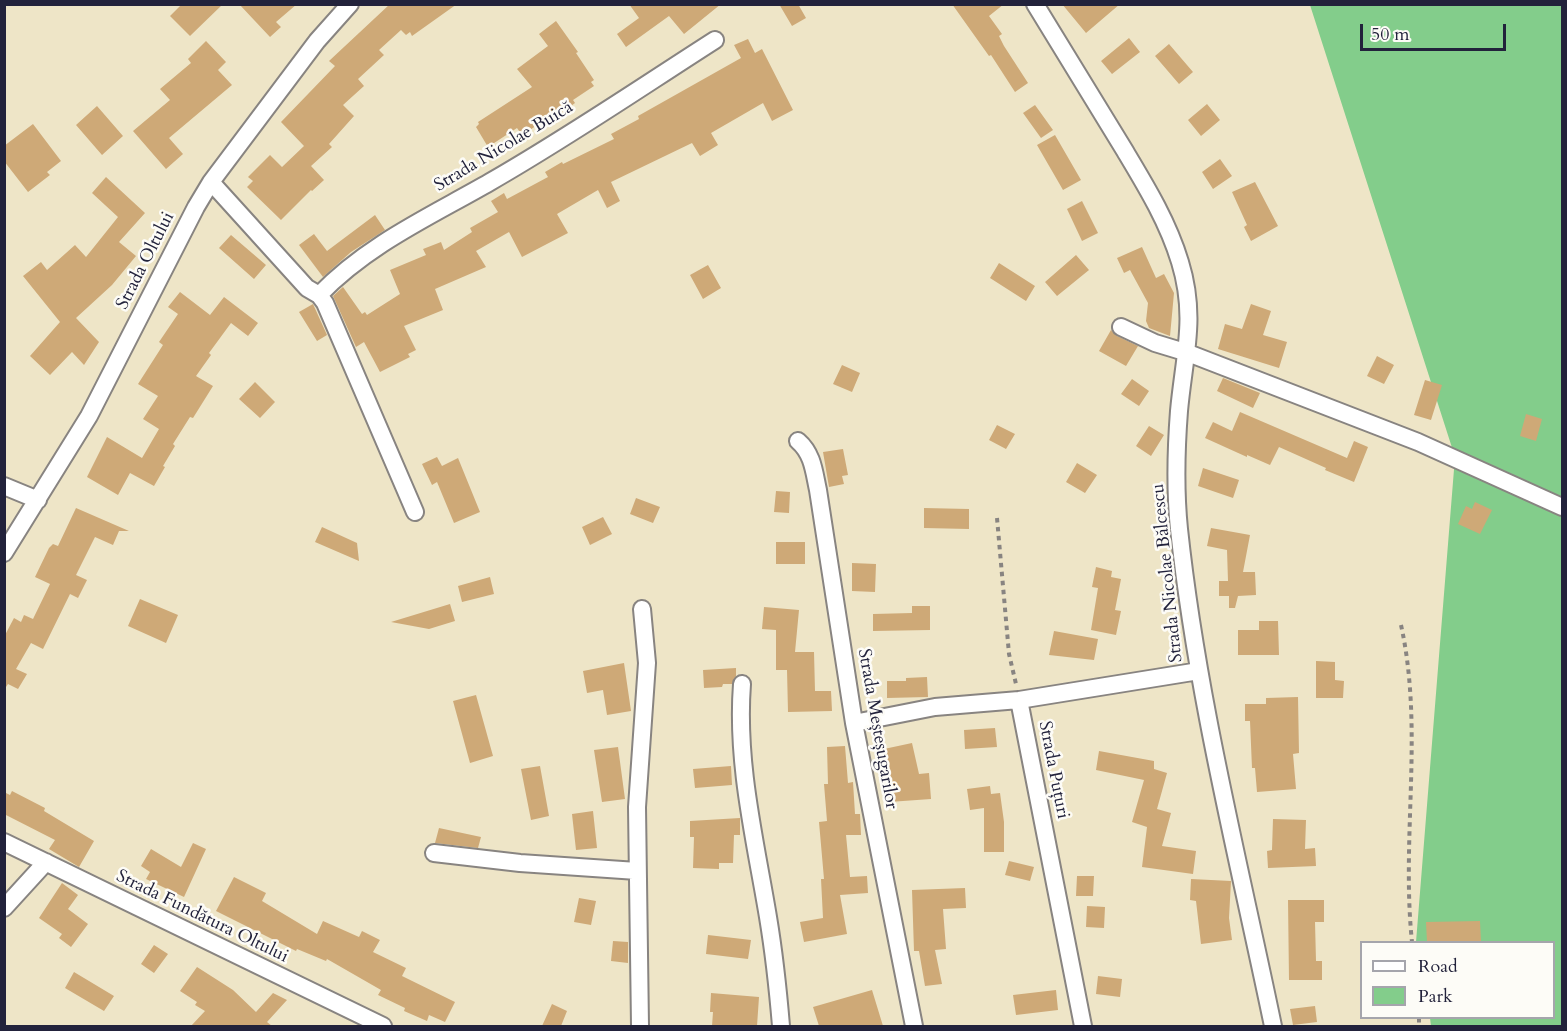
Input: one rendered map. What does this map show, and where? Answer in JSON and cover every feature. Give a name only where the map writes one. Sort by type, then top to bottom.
[{"type":"street","name":"Strada Oltului","points":[[4,553],[89,416],[211,182],[317,41],[350,4]]},
{"type":"street","name":"Strada Nicolae Bălcescu","points":[[1035,4],[1150,193],[1180,259],[1188,289],[1188,353],[1179,411],[1176,456],[1179,528],[1199,671],[1273,1026]]},
{"type":"street","name":"Strada Nicolae Buică","points":[[319,295],[384,241],[418,220],[490,182],[715,40]]},
{"type":"street","points":[[211,182],[307,288],[319,295],[325,303],[415,512]]},
{"type":"street","points":[[1121,327],[1155,343],[1188,353],[1418,442],[1563,507]]},
{"type":"street","name":"Strada Meșteșugarilor","points":[[798,441],[811,457],[818,490],[854,723],[914,1026]]},
{"type":"street","points":[[4,486],[38,500]]},
{"type":"street","points":[[640,1026],[637,807],[647,663],[642,609]]},
{"type":"street","points":[[854,723],[935,707],[1019,700],[1199,671]]},
{"type":"street","points":[[742,684],[740,716],[745,792],[768,918],[781,1026]]},
{"type":"street","name":"Strada Puțuri","points":[[1019,700],[1083,1026]]},
{"type":"street","name":"Strada Fundătura Oltului","points":[[4,842],[383,1026]]},
{"type":"street","points":[[434,853],[520,863],[638,871]]},
{"type":"street","points":[[4,908],[46,862]]},
{"type":"path","points":[[997,518],[1009,654],[1019,700]]},
{"type":"path","points":[[1401,625],[1406,650],[1412,731],[1410,841],[1412,941]]},
{"type":"green space","points":[[1310,5],[1562,5],[1562,1026],[1431,1026],[1430,1019],[1555,1019],[1555,941],[1416,941],[1455,457]]},
{"type":"building","points":[[182,4],[223,4],[190,36],[170,16]]},
{"type":"building","points":[[239,4],[297,4],[276,22],[281,27],[270,37]]},
{"type":"building","points":[[390,4],[457,4],[412,36],[410,32],[406,35],[401,30],[379,50],[384,55],[358,79],[364,86],[343,105],[354,116],[329,144],[332,147],[311,166],[324,180],[281,220],[247,187],[253,181],[248,177],[270,155],[282,167],[304,146],[281,122],[335,66],[329,61]]},
{"type":"building","points":[[629,4],[721,4],[684,34],[669,16],[626,47],[617,34],[639,18]]},
{"type":"building","points":[[779,4],[798,4],[806,18],[792,26]]},
{"type":"building","points":[[952,4],[1004,4],[989,16],[1002,34],[999,36],[1004,46],[1028,83],[1015,92],[991,55],[989,56]]},
{"type":"building","points":[[1062,4],[1120,4],[1086,33]]},
{"type":"building","points":[[556,21],[578,52],[576,53],[594,80],[591,82],[594,86],[573,100],[575,103],[555,118],[553,115],[522,135],[517,128],[488,147],[476,127],[478,122],[532,87],[517,69],[548,46],[539,34]]},
{"type":"building","points":[[1129,38],[1140,52],[1112,74],[1101,61]]},
{"type":"building","points":[[748,39],[755,53],[762,49],[793,110],[772,121],[763,103],[711,133],[718,145],[700,156],[692,143],[611,182],[620,201],[607,208],[598,190],[557,214],[568,233],[522,257],[509,232],[476,251],[486,267],[435,289],[443,310],[404,326],[416,350],[408,354],[410,357],[380,372],[364,342],[356,347],[333,296],[343,287],[362,314],[365,312],[367,315],[400,294],[390,270],[426,255],[423,249],[441,242],[444,250],[472,232],[470,228],[498,212],[491,201],[504,193],[507,199],[548,177],[545,172],[562,162],[563,164],[614,139],[611,134],[639,119],[638,116],[741,58],[734,45]]},
{"type":"building","points":[[206,41],[226,62],[218,70],[232,85],[169,138],[183,154],[166,169],[133,131],[170,100],[160,89],[191,63],[188,59]]},
{"type":"building","points":[[1169,44],[1193,72],[1179,84],[1155,56]]},
{"type":"building","points":[[1207,104],[1220,120],[1201,136],[1188,120]]},
{"type":"building","points":[[1035,105],[1053,130],[1041,138],[1023,113]]},
{"type":"building","points":[[97,106],[123,136],[102,155],[76,125]]},
{"type":"building","points":[[33,124],[61,161],[47,172],[50,175],[28,192],[4,161],[4,146]]},
{"type":"building","points":[[1055,135],[1081,180],[1063,190],[1037,145]]},
{"type":"building","points":[[1220,159],[1232,176],[1213,189],[1202,172]]},
{"type":"building","points":[[106,177],[145,213],[119,242],[136,256],[112,285],[76,318],[99,342],[84,365],[72,352],[50,375],[30,356],[60,322],[23,276],[41,262],[47,270],[75,245],[86,257],[118,217],[92,193]]},
{"type":"building","points":[[1255,182],[1278,226],[1251,241],[1244,227],[1247,225],[1232,192]]},
{"type":"building","points":[[1082,201],[1098,233],[1082,241],[1067,209]]},
{"type":"building","points":[[375,215],[385,230],[351,252],[323,277],[299,245],[314,234],[327,251]]},
{"type":"building","points":[[231,235],[266,265],[254,279],[219,248]]},
{"type":"building","points":[[1142,247],[1156,278],[1164,274],[1174,293],[1170,336],[1149,328],[1146,321],[1148,303],[1130,270],[1124,273],[1117,258]]},
{"type":"building","points":[[1076,255],[1089,270],[1057,296],[1045,282]]},
{"type":"building","points":[[999,263],[1035,286],[1026,301],[990,278]]},
{"type":"building","points":[[708,265],[721,288],[703,299],[690,275]]},
{"type":"building","points":[[180,292],[210,315],[224,297],[258,323],[248,336],[231,323],[209,353],[211,355],[196,376],[213,386],[173,444],[175,446],[154,486],[130,473],[118,495],[87,477],[107,437],[142,458],[159,429],[143,419],[158,396],[138,384],[163,345],[159,342],[178,314],[168,307]]},
{"type":"building","points":[[313,304],[327,335],[317,341],[299,312]]},
{"type":"building","points":[[1251,304],[1271,311],[1263,335],[1287,342],[1279,368],[1218,349],[1225,324],[1242,329]]},
{"type":"building","points":[[1111,330],[1117,336],[1138,346],[1126,366],[1099,351]]},
{"type":"building","points":[[1377,356],[1394,365],[1384,384],[1367,376]]},
{"type":"building","points":[[842,365],[860,373],[852,392],[833,384]]},
{"type":"building","points":[[1223,378],[1260,393],[1253,408],[1217,391]]},
{"type":"building","points":[[1132,379],[1149,391],[1139,406],[1121,394]]},
{"type":"building","points":[[1425,380],[1442,385],[1431,420],[1414,415]]},
{"type":"building","points":[[255,382],[275,402],[260,418],[239,399]]},
{"type":"building","points":[[1240,412],[1347,458],[1354,441],[1368,447],[1354,482],[1279,447],[1270,465],[1205,438],[1213,422],[1232,431]]},
{"type":"building","points":[[1526,414],[1542,419],[1536,441],[1520,436]]},
{"type":"building","points":[[997,425],[1015,434],[1006,449],[989,440]]},
{"type":"building","points":[[1149,426],[1164,435],[1151,456],[1136,446]]},
{"type":"building","points":[[843,449],[848,475],[842,476],[844,484],[829,487],[823,452]]},
{"type":"building","points":[[437,457],[442,466],[458,458],[480,512],[454,523],[437,482],[432,485],[422,464]]},
{"type":"building","points":[[1077,463],[1097,475],[1085,493],[1066,482]]},
{"type":"building","points":[[1203,468],[1239,480],[1233,498],[1198,486]]},
{"type":"building","points":[[776,491],[790,492],[789,513],[774,512]]},
{"type":"building","points":[[636,498],[660,507],[653,523],[630,514]]},
{"type":"building","points":[[1475,502],[1492,510],[1480,534],[1458,524],[1466,506],[1472,509]]},
{"type":"building","points":[[76,508],[129,531],[119,531],[113,545],[95,537],[76,575],[87,580],[78,598],[70,594],[43,649],[31,643],[16,669],[27,674],[18,689],[8,684],[4,690],[4,637],[14,618],[21,622],[24,615],[33,619],[50,584],[35,577],[49,548],[53,544],[58,546]]},
{"type":"building","points":[[924,508],[969,509],[969,529],[924,528]]},
{"type":"building","points":[[603,517],[612,534],[590,545],[582,527]]},
{"type":"building","points":[[322,527],[357,543],[359,561],[315,542]]},
{"type":"building","points":[[1211,528],[1250,535],[1243,572],[1255,572],[1256,595],[1238,596],[1235,608],[1229,608],[1229,596],[1219,596],[1219,581],[1228,581],[1227,550],[1207,546]]},
{"type":"building","points":[[776,542],[805,542],[805,564],[776,564]]},
{"type":"building","points":[[852,563],[876,564],[875,592],[852,591]]},
{"type":"building","points":[[1096,567],[1112,571],[1111,577],[1121,579],[1115,610],[1121,611],[1116,635],[1091,630],[1098,588],[1092,587]]},
{"type":"building","points":[[490,577],[494,594],[462,602],[458,586]]},
{"type":"building","points":[[140,599],[178,615],[166,643],[128,626]]},
{"type":"building","points":[[450,604],[455,621],[429,629],[391,622]]},
{"type":"building","points":[[912,606],[930,606],[930,630],[873,631],[873,614],[912,613]]},
{"type":"building","points":[[764,607],[799,610],[795,652],[814,652],[815,691],[831,691],[832,711],[788,712],[787,670],[776,670],[776,630],[762,629]]},
{"type":"building","points":[[1259,621],[1278,621],[1279,655],[1238,655],[1238,630],[1259,630]]},
{"type":"building","points":[[1054,631],[1098,639],[1094,660],[1049,655]]},
{"type":"building","points":[[1316,661],[1335,662],[1335,680],[1344,681],[1343,698],[1316,698]]},
{"type":"building","points":[[624,663],[631,711],[607,715],[603,690],[587,693],[583,671]]},
{"type":"building","points":[[736,668],[736,676],[732,684],[704,688],[703,670]]},
{"type":"building","points":[[927,677],[928,697],[887,698],[887,681],[906,681],[906,678]]},
{"type":"building","points":[[476,695],[493,756],[470,763],[453,701]]},
{"type":"building","points":[[1298,697],[1299,753],[1293,754],[1296,789],[1257,792],[1255,768],[1252,768],[1250,721],[1245,721],[1245,704],[1266,704],[1266,698]]},
{"type":"building","points":[[995,728],[997,747],[965,749],[964,730]]},
{"type":"building","points":[[912,743],[919,774],[929,773],[931,799],[889,802],[888,780],[891,780],[884,749]]},
{"type":"building","points":[[845,746],[848,783],[853,782],[855,814],[860,814],[861,835],[846,835],[850,877],[867,876],[868,893],[840,895],[847,934],[804,942],[800,922],[823,918],[821,879],[824,879],[819,822],[827,821],[824,784],[828,784],[827,747]]},
{"type":"building","points":[[618,747],[625,799],[602,802],[594,750]]},
{"type":"building","points":[[1099,751],[1154,761],[1154,769],[1167,773],[1157,809],[1171,813],[1162,846],[1196,851],[1193,874],[1142,867],[1147,827],[1132,822],[1144,780],[1096,770]]},
{"type":"building","points":[[540,766],[549,816],[531,820],[521,769]]},
{"type":"building","points":[[731,766],[732,785],[695,788],[693,769]]},
{"type":"building","points":[[990,786],[991,794],[1000,793],[1004,822],[1004,852],[984,852],[984,808],[970,810],[967,789]]},
{"type":"building","points":[[12,791],[45,808],[44,811],[94,841],[79,867],[49,849],[55,840],[4,814],[4,792],[10,795]]},
{"type":"building","points":[[593,811],[597,848],[576,850],[572,814]]},
{"type":"building","points":[[740,818],[740,835],[734,835],[733,863],[719,863],[719,869],[693,868],[694,837],[690,837],[690,821]]},
{"type":"building","points":[[1273,819],[1306,820],[1305,849],[1315,848],[1316,866],[1268,868],[1267,851],[1272,850]]},
{"type":"building","points":[[439,828],[481,837],[478,848],[435,843]]},
{"type":"building","points":[[193,843],[206,849],[184,897],[146,879],[150,872],[141,866],[151,849],[181,867]]},
{"type":"building","points":[[1009,861],[1034,867],[1030,881],[1005,875]]},
{"type":"building","points":[[1077,876],[1094,876],[1093,896],[1076,896]]},
{"type":"building","points":[[234,877],[266,893],[262,901],[317,934],[323,921],[359,937],[362,931],[380,940],[373,952],[406,968],[402,976],[455,1002],[445,1022],[429,1015],[427,1021],[404,1011],[405,1008],[378,995],[381,990],[327,959],[326,961],[297,949],[296,951],[216,911]]},
{"type":"building","points":[[1191,879],[1231,881],[1229,918],[1232,940],[1201,944],[1196,901],[1190,900]]},
{"type":"building","points":[[62,883],[78,895],[68,909],[88,924],[71,947],[59,938],[62,934],[39,918]]},
{"type":"building","points":[[965,888],[966,908],[943,909],[946,949],[935,950],[942,984],[925,986],[919,951],[914,951],[912,890]]},
{"type":"building","points":[[579,898],[596,901],[591,925],[574,922]]},
{"type":"building","points":[[1288,900],[1324,900],[1324,922],[1315,922],[1316,961],[1322,961],[1322,980],[1289,980]]},
{"type":"building","points":[[1087,906],[1105,907],[1104,928],[1086,927]]},
{"type":"building","points":[[1480,921],[1481,941],[1427,941],[1426,922]]},
{"type":"building","points":[[708,935],[751,940],[748,959],[706,954]]},
{"type":"building","points":[[613,941],[628,942],[628,963],[611,961]]},
{"type":"building","points":[[154,945],[168,954],[154,973],[141,964]]},
{"type":"building","points":[[197,967],[233,990],[256,1012],[273,993],[287,1000],[267,1022],[272,1026],[191,1026],[205,1011],[195,1005],[197,1002],[180,991]]},
{"type":"building","points":[[74,972],[114,996],[104,1011],[65,988]]},
{"type":"building","points":[[1098,976],[1122,979],[1120,997],[1096,994]]},
{"type":"building","points":[[872,990],[883,1026],[819,1026],[813,1007]]},
{"type":"building","points":[[1056,990],[1058,1010],[1016,1015],[1013,995]]},
{"type":"building","points":[[711,993],[759,997],[757,1026],[712,1026]]},
{"type":"building","points":[[552,1004],[567,1011],[561,1026],[542,1026]]},
{"type":"building","points":[[1315,1006],[1317,1022],[1293,1025],[1290,1009]]}]
